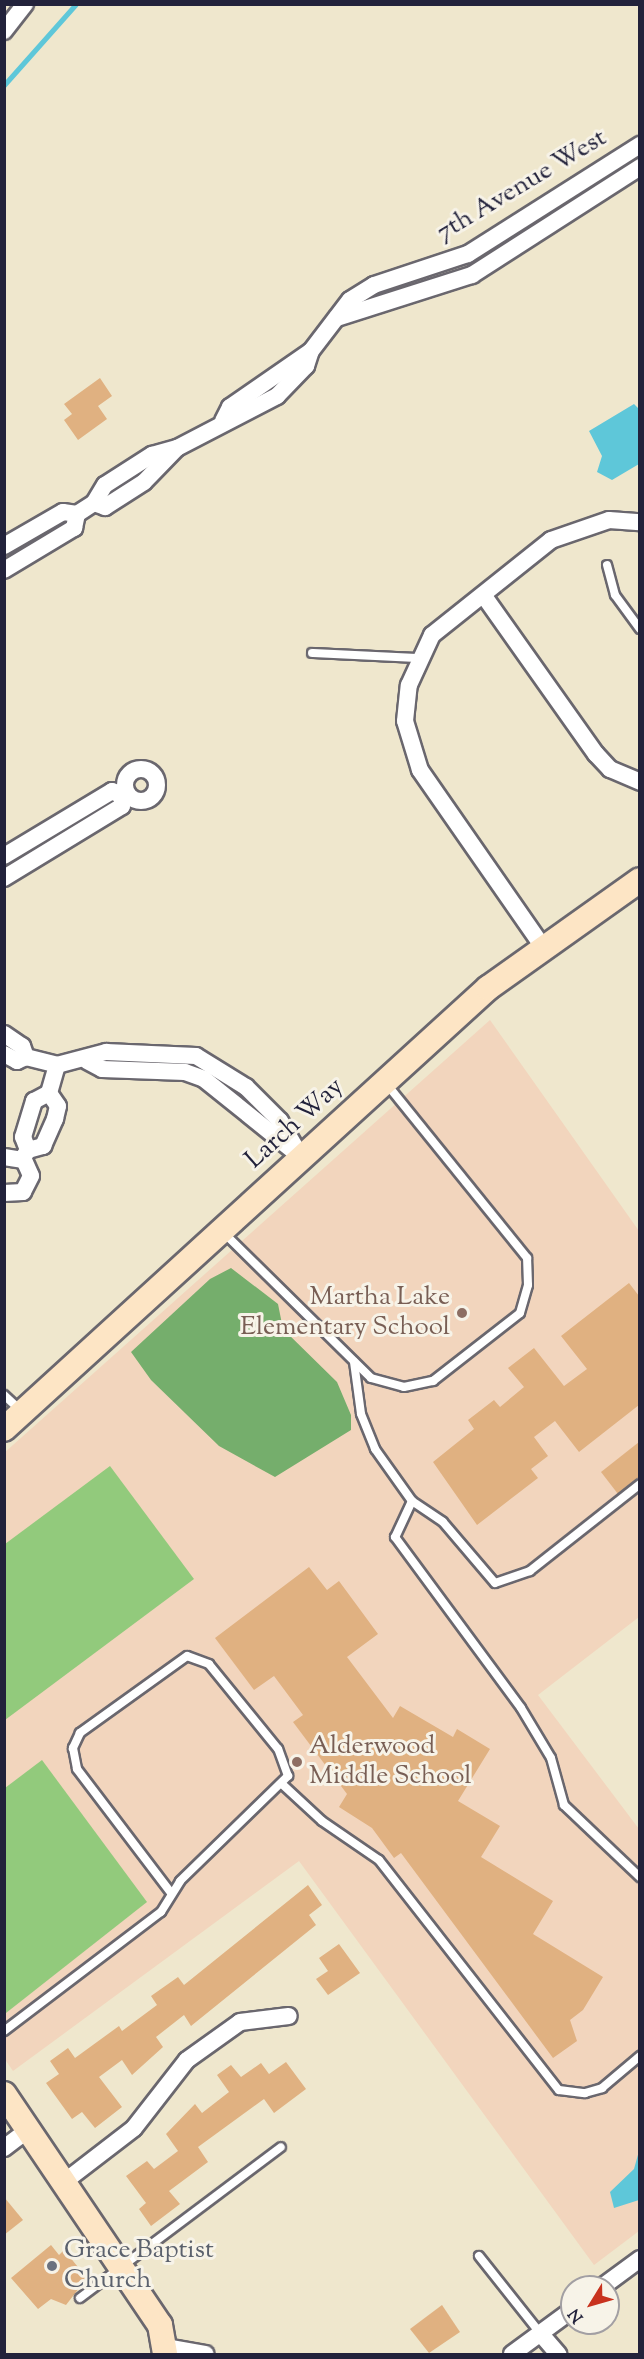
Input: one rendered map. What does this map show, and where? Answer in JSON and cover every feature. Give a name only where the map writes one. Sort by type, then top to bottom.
[{"type":"main road","name":"Larch Way","points":[[4,1429],[488,988],[639,880]]},
{"type":"main road","points":[[4,2094],[160,2325],[166,2351]]},
{"type":"street","points":[[4,31],[25,4]]},
{"type":"street","name":"7th Avenue West","points":[[4,546],[63,512],[77,514],[94,503],[105,485],[152,455],[177,448],[223,421],[277,396],[306,366],[311,351],[351,300],[374,285],[468,254],[639,145]]},
{"type":"street","name":"7th Avenue West","points":[[337,318],[472,274],[639,167]]},
{"type":"street","name":"7th Avenue West","points":[[4,570],[74,528],[77,514]]},
{"type":"street","points":[[543,947],[420,770],[405,721],[409,686],[418,658],[432,635],[484,596],[551,540],[609,520],[639,522]]},
{"type":"street","points":[[484,596],[596,754],[610,769],[639,782]]},
{"type":"street","points":[[4,855],[112,791],[125,794],[122,806],[4,878]]},
{"type":"street","points":[[4,1034],[22,1046],[26,1057]]},
{"type":"street","points":[[4,1054],[17,1061],[26,1057],[57,1065],[87,1061],[102,1069],[185,1072],[204,1079],[301,1157]]},
{"type":"street","points":[[4,1193],[23,1192],[30,1182],[31,1170],[25,1155],[22,1137],[34,1101],[49,1093],[57,1065]]},
{"type":"street","points":[[4,1157],[25,1155],[43,1146],[58,1106],[49,1093]]},
{"type":"street","points":[[64,2182],[134,2128],[196,2054],[240,2022],[289,2016]]},
{"type":"street","points":[[4,2148],[28,2130]]},
{"type":"street","points":[[618,2275],[639,2259]]},
{"type":"street","points":[[512,2355],[560,2319]]},
{"type":"street","points":[[540,2333],[558,2355]]},
{"type":"street","points":[[166,2351],[205,2355]]},
{"type":"lane","points":[[607,565],[615,596],[639,629]]},
{"type":"lane","points":[[312,653],[418,658]]},
{"type":"lane","points":[[221,1230],[371,1378],[404,1387],[433,1381],[520,1313],[528,1285],[527,1258],[384,1082]]},
{"type":"lane","points":[[354,1362],[361,1414],[375,1449],[412,1501],[443,1522],[495,1583],[530,1571],[639,1484]]},
{"type":"lane","points":[[4,1395],[23,1413]]},
{"type":"lane","points":[[412,1501],[395,1537],[521,1708],[551,1758],[564,1805],[639,1877]]},
{"type":"lane","points":[[4,2031],[161,1912],[171,1893],[288,1776],[278,1749],[209,1664],[187,1656],[80,1733],[74,1748],[77,1769],[171,1893]]},
{"type":"lane","points":[[282,1784],[322,1821],[379,1860],[559,2090],[585,2093],[602,2088],[639,2056]]},
{"type":"lane","points":[[80,2298],[281,2147]]},
{"type":"lane","points":[[479,2256],[540,2333]]},
{"type":"shaded area","name":"Alderwood Middle School","points":[[490,1020],[639,1231],[639,1617],[538,1695],[639,1829],[639,2231],[594,2265],[299,1861],[13,2071],[4,2058],[4,1453]]},
{"type":"green space","points":[[231,1268],[278,1304],[283,1329],[337,1382],[351,1415],[351,1430],[275,1477],[219,1446],[151,1380],[131,1352],[210,1279]]},
{"type":"green space","points":[[110,1466],[194,1579],[5,1720],[5,1544]]},
{"type":"green space","points":[[42,1760],[147,1902],[6,2013],[5,1788]]},
{"type":"water","points":[[634,404],[639,409],[639,464],[612,480],[597,472],[602,456],[589,431]]},
{"type":"water","points":[[639,2151],[639,2200],[614,2208],[610,2192],[634,2169]]},
{"type":"building","points":[[100,378],[112,396],[98,406],[107,419],[78,440],[64,420],[72,414],[64,404]]},
{"type":"building","points":[[629,1283],[639,1296],[639,1405],[579,1452],[555,1421],[534,1437],[548,1456],[531,1469],[538,1478],[477,1525],[433,1462],[474,1429],[468,1420],[494,1400],[500,1407],[524,1387],[508,1368],[534,1348],[564,1386],[587,1369],[561,1336]]},
{"type":"building","points":[[639,1442],[639,1477],[618,1494],[601,1472]]},
{"type":"building","points":[[309,1567],[327,1590],[339,1581],[378,1634],[347,1657],[393,1718],[400,1706],[453,1737],[457,1729],[490,1749],[458,1801],[500,1826],[481,1857],[553,1901],[533,1934],[603,1977],[583,2010],[570,2020],[577,2041],[553,2058],[401,1853],[394,1858],[372,1828],[339,1807],[347,1794],[293,1722],[303,1715],[274,1676],[254,1690],[215,1638]]},
{"type":"building","points":[[308,1885],[322,1905],[309,1915],[316,1925],[191,2026],[184,2015],[156,2037],[163,2047],[132,2075],[122,2060],[99,2077],[122,2107],[95,2128],[82,2112],[72,2119],[46,2083],[59,2074],[50,2061],[68,2048],[75,2058],[119,2026],[122,2031],[157,2005],[151,1996],[178,1977],[184,1985]]},
{"type":"building","points":[[339,1944],[360,1973],[328,1995],[316,1979],[328,1971],[319,1958]]},
{"type":"building","points":[[286,2062],[306,2089],[274,2113],[264,2099],[198,2147],[208,2162],[169,2191],[180,2204],[151,2226],[139,2209],[146,2203],[126,2176],[147,2161],[154,2169],[178,2151],[166,2134],[195,2104],[202,2113],[229,2092],[217,2075],[231,2065],[241,2077],[261,2063],[269,2074]]},
{"type":"building","points":[[4,2197],[23,2220],[4,2235]]},
{"type":"building","name":"Grace Baptist Church","points":[[51,2245],[59,2255],[64,2250],[87,2278],[66,2305],[51,2299],[38,2309],[11,2278]]},
{"type":"building","points":[[442,2305],[460,2332],[429,2353],[410,2329]]},
{"type":"waterway","points":[[4,85],[76,4]]},
{"type":"place","name":"Martha Lake Elementary School","points":[[462,1313]]},
{"type":"place","name":"Alderwood Middle School","points":[[297,1762]]},
{"type":"place","name":"Grace Baptist Church","points":[[52,2266]]}]
